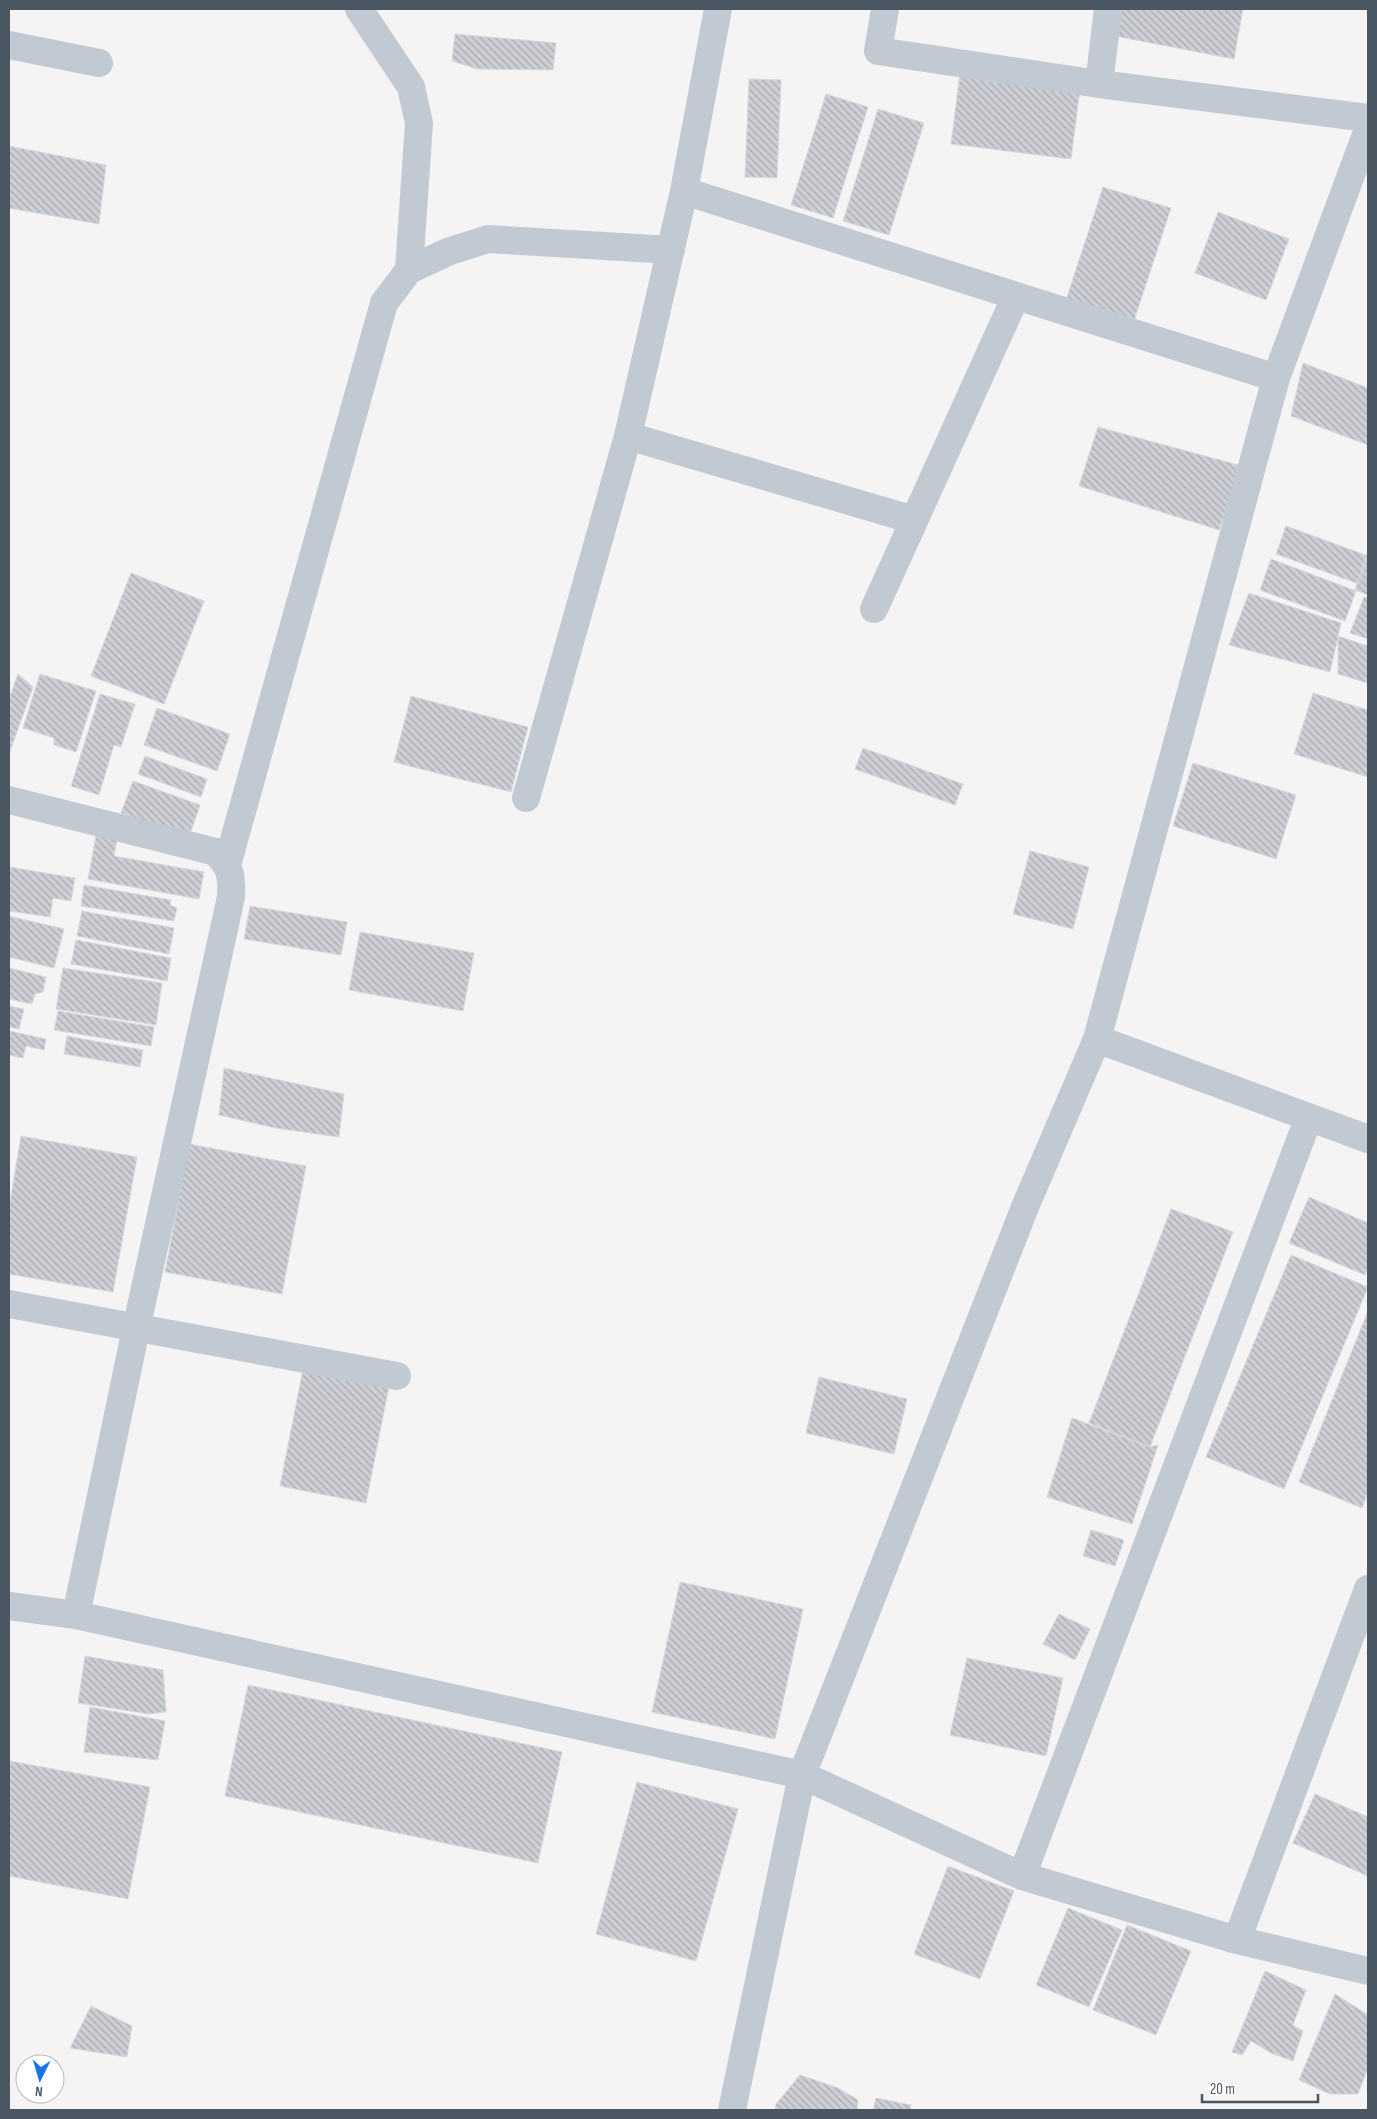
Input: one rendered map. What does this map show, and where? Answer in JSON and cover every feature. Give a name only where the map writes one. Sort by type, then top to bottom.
[{"type":"street","points":[[358,9],[411,87],[419,123],[409,270]]},
{"type":"street","points":[[526,798],[628,436],[684,191],[718,9]]},
{"type":"street","points":[[885,9],[878,51],[1099,84],[1368,118]]},
{"type":"street","points":[[1099,84],[1108,9]]},
{"type":"street","points":[[9,45],[99,63]]},
{"type":"street","points":[[732,2110],[802,1775],[1025,1207],[1097,1039],[1276,378],[1368,129]]},
{"type":"street","points":[[684,191],[1276,378]]},
{"type":"street","points":[[227,864],[384,303],[409,270],[450,251],[488,240],[671,250]]},
{"type":"street","points":[[874,609],[1016,296]]},
{"type":"street","points":[[628,436],[914,520]]},
{"type":"street","points":[[9,800],[216,852],[227,864],[232,877],[231,897],[136,1329],[76,1615]]},
{"type":"street","points":[[1097,1039],[1368,1139]]},
{"type":"street","points":[[1022,1876],[1309,1117]]},
{"type":"street","points":[[9,1304],[397,1376]]},
{"type":"street","points":[[1237,1940],[1368,1589]]},
{"type":"street","points":[[9,1606],[76,1615],[802,1775],[1022,1876],[1237,1940],[1368,1971]]},
{"type":"building","points":[[1121,9],[1243,9],[1234,59],[1115,36]]},
{"type":"building","points":[[455,34],[556,43],[553,70],[477,69],[452,61]]},
{"type":"building","points":[[960,73],[1080,89],[1071,159],[951,144]]},
{"type":"building","points":[[749,79],[781,80],[777,178],[745,177]]},
{"type":"building","points":[[826,94],[868,107],[833,218],[791,205]]},
{"type":"building","points":[[878,109],[924,123],[889,235],[843,221]]},
{"type":"building","points":[[9,146],[106,165],[99,224],[9,208]]},
{"type":"building","points":[[1103,187],[1171,208],[1134,321],[1066,300]]},
{"type":"building","points":[[1218,212],[1289,239],[1266,300],[1195,273]]},
{"type":"building","points":[[1303,363],[1368,388],[1368,445],[1291,416]]},
{"type":"building","points":[[1098,427],[1242,466],[1219,530],[1079,486]]},
{"type":"building","points":[[1286,526],[1368,556],[1359,584],[1276,554]]},
{"type":"building","points":[[1368,551],[1368,595],[1355,590]]},
{"type":"building","points":[[1271,559],[1356,591],[1345,621],[1260,590]]},
{"type":"building","points":[[131,573],[204,601],[164,704],[91,676]]},
{"type":"building","points":[[1249,593],[1341,623],[1330,672],[1229,645]]},
{"type":"building","points":[[1364,597],[1368,598],[1368,639],[1350,633]]},
{"type":"building","points":[[1338,636],[1368,646],[1368,683],[1338,674]]},
{"type":"building","points":[[18,674],[33,687],[9,754],[9,699]]},
{"type":"building","points":[[40,674],[96,691],[76,752],[54,745],[54,738],[23,728]]},
{"type":"building","points":[[1313,693],[1368,710],[1368,777],[1294,754]]},
{"type":"building","points":[[100,694],[135,704],[121,747],[114,745],[99,795],[71,786]]},
{"type":"building","points":[[411,696],[528,727],[511,792],[394,762]]},
{"type":"building","points":[[157,708],[230,734],[217,771],[144,745]]},
{"type":"building","points":[[863,748],[963,784],[955,805],[855,769]]},
{"type":"building","points":[[145,756],[207,779],[201,797],[138,774]]},
{"type":"building","points":[[1193,763],[1296,795],[1276,859],[1173,826]]},
{"type":"building","points":[[133,781],[200,805],[189,837],[121,813]]},
{"type":"building","points":[[96,836],[117,839],[114,856],[204,872],[199,899],[88,879]]},
{"type":"building","points":[[1030,851],[1089,867],[1073,929],[1013,914]]},
{"type":"building","points":[[9,867],[75,878],[71,901],[53,898],[50,917],[9,911]]},
{"type":"building","points":[[84,885],[171,900],[170,905],[177,908],[174,921],[81,906]]},
{"type":"building","points":[[250,906],[347,922],[341,955],[244,939]]},
{"type":"building","points":[[82,911],[174,928],[169,954],[77,936]]},
{"type":"building","points":[[9,916],[64,929],[54,968],[9,957]]},
{"type":"building","points":[[360,932],[474,953],[463,1011],[349,990]]},
{"type":"building","points":[[76,940],[171,958],[167,981],[71,964]]},
{"type":"building","points":[[9,968],[46,977],[43,992],[35,994],[32,1004],[9,999]]},
{"type":"building","points":[[63,968],[162,983],[156,1025],[56,1009]]},
{"type":"building","points":[[9,1006],[24,1009],[19,1029],[9,1027]]},
{"type":"building","points":[[58,1011],[154,1027],[151,1046],[54,1030]]},
{"type":"building","points":[[9,1031],[46,1039],[44,1050],[26,1046],[23,1058],[9,1055]]},
{"type":"building","points":[[67,1036],[143,1050],[140,1067],[64,1054]]},
{"type":"building","points":[[224,1068],[344,1094],[339,1137],[275,1128],[219,1115]]},
{"type":"building","points":[[21,1136],[137,1157],[113,1292],[9,1274],[9,1208]]},
{"type":"building","points":[[189,1144],[306,1166],[282,1294],[165,1272]]},
{"type":"building","points":[[1309,1197],[1368,1223],[1368,1267],[1365,1275],[1289,1243]]},
{"type":"building","points":[[1171,1209],[1233,1232],[1150,1447],[1089,1423]]},
{"type":"building","points":[[1291,1255],[1368,1287],[1284,1489],[1206,1457]]},
{"type":"building","points":[[1368,1311],[1368,1492],[1362,1508],[1299,1482]]},
{"type":"building","points":[[303,1369],[389,1386],[366,1503],[280,1486]]},
{"type":"building","points":[[819,1377],[907,1399],[894,1454],[806,1433]]},
{"type":"building","points":[[1072,1418],[1150,1447],[1158,1445],[1132,1524],[1047,1497]]},
{"type":"building","points":[[1091,1530],[1124,1540],[1115,1566],[1083,1556]]},
{"type":"building","points":[[680,1582],[803,1609],[775,1739],[652,1712]]},
{"type":"building","points":[[1059,1614],[1090,1629],[1075,1660],[1043,1644]]},
{"type":"building","points":[[85,1656],[163,1670],[166,1712],[149,1714],[78,1703]]},
{"type":"building","points":[[967,1658],[1063,1678],[1046,1756],[950,1735]]},
{"type":"building","points":[[248,1685],[562,1752],[538,1863],[225,1796]]},
{"type":"building","points":[[90,1707],[165,1721],[158,1760],[84,1752]]},
{"type":"building","points":[[10,1761],[150,1787],[128,1899],[9,1876]]},
{"type":"building","points":[[637,1782],[738,1809],[696,1961],[596,1934]]},
{"type":"building","points":[[1315,1794],[1368,1817],[1368,1876],[1293,1843]]},
{"type":"building","points":[[948,1866],[1014,1891],[980,1979],[914,1954]]},
{"type":"building","points":[[1068,1908],[1122,1930],[1089,2007],[1036,1985]]},
{"type":"building","points":[[1127,1925],[1191,1951],[1156,2035],[1093,2010]]},
{"type":"building","points":[[1265,1971],[1306,1990],[1293,2025],[1303,2031],[1293,2061],[1271,2053],[1251,2041],[1242,2055],[1232,2052]]},
{"type":"building","points":[[1335,1994],[1368,2015],[1368,2068],[1358,2094],[1330,2094],[1299,2080]]},
{"type":"building","points":[[91,2006],[132,2026],[127,2057],[70,2048]]},
{"type":"building","points":[[800,2075],[838,2088],[858,2100],[857,2110],[775,2110],[776,2104]]},
{"type":"building","points":[[876,2098],[911,2105],[910,2110],[873,2110]]}]
